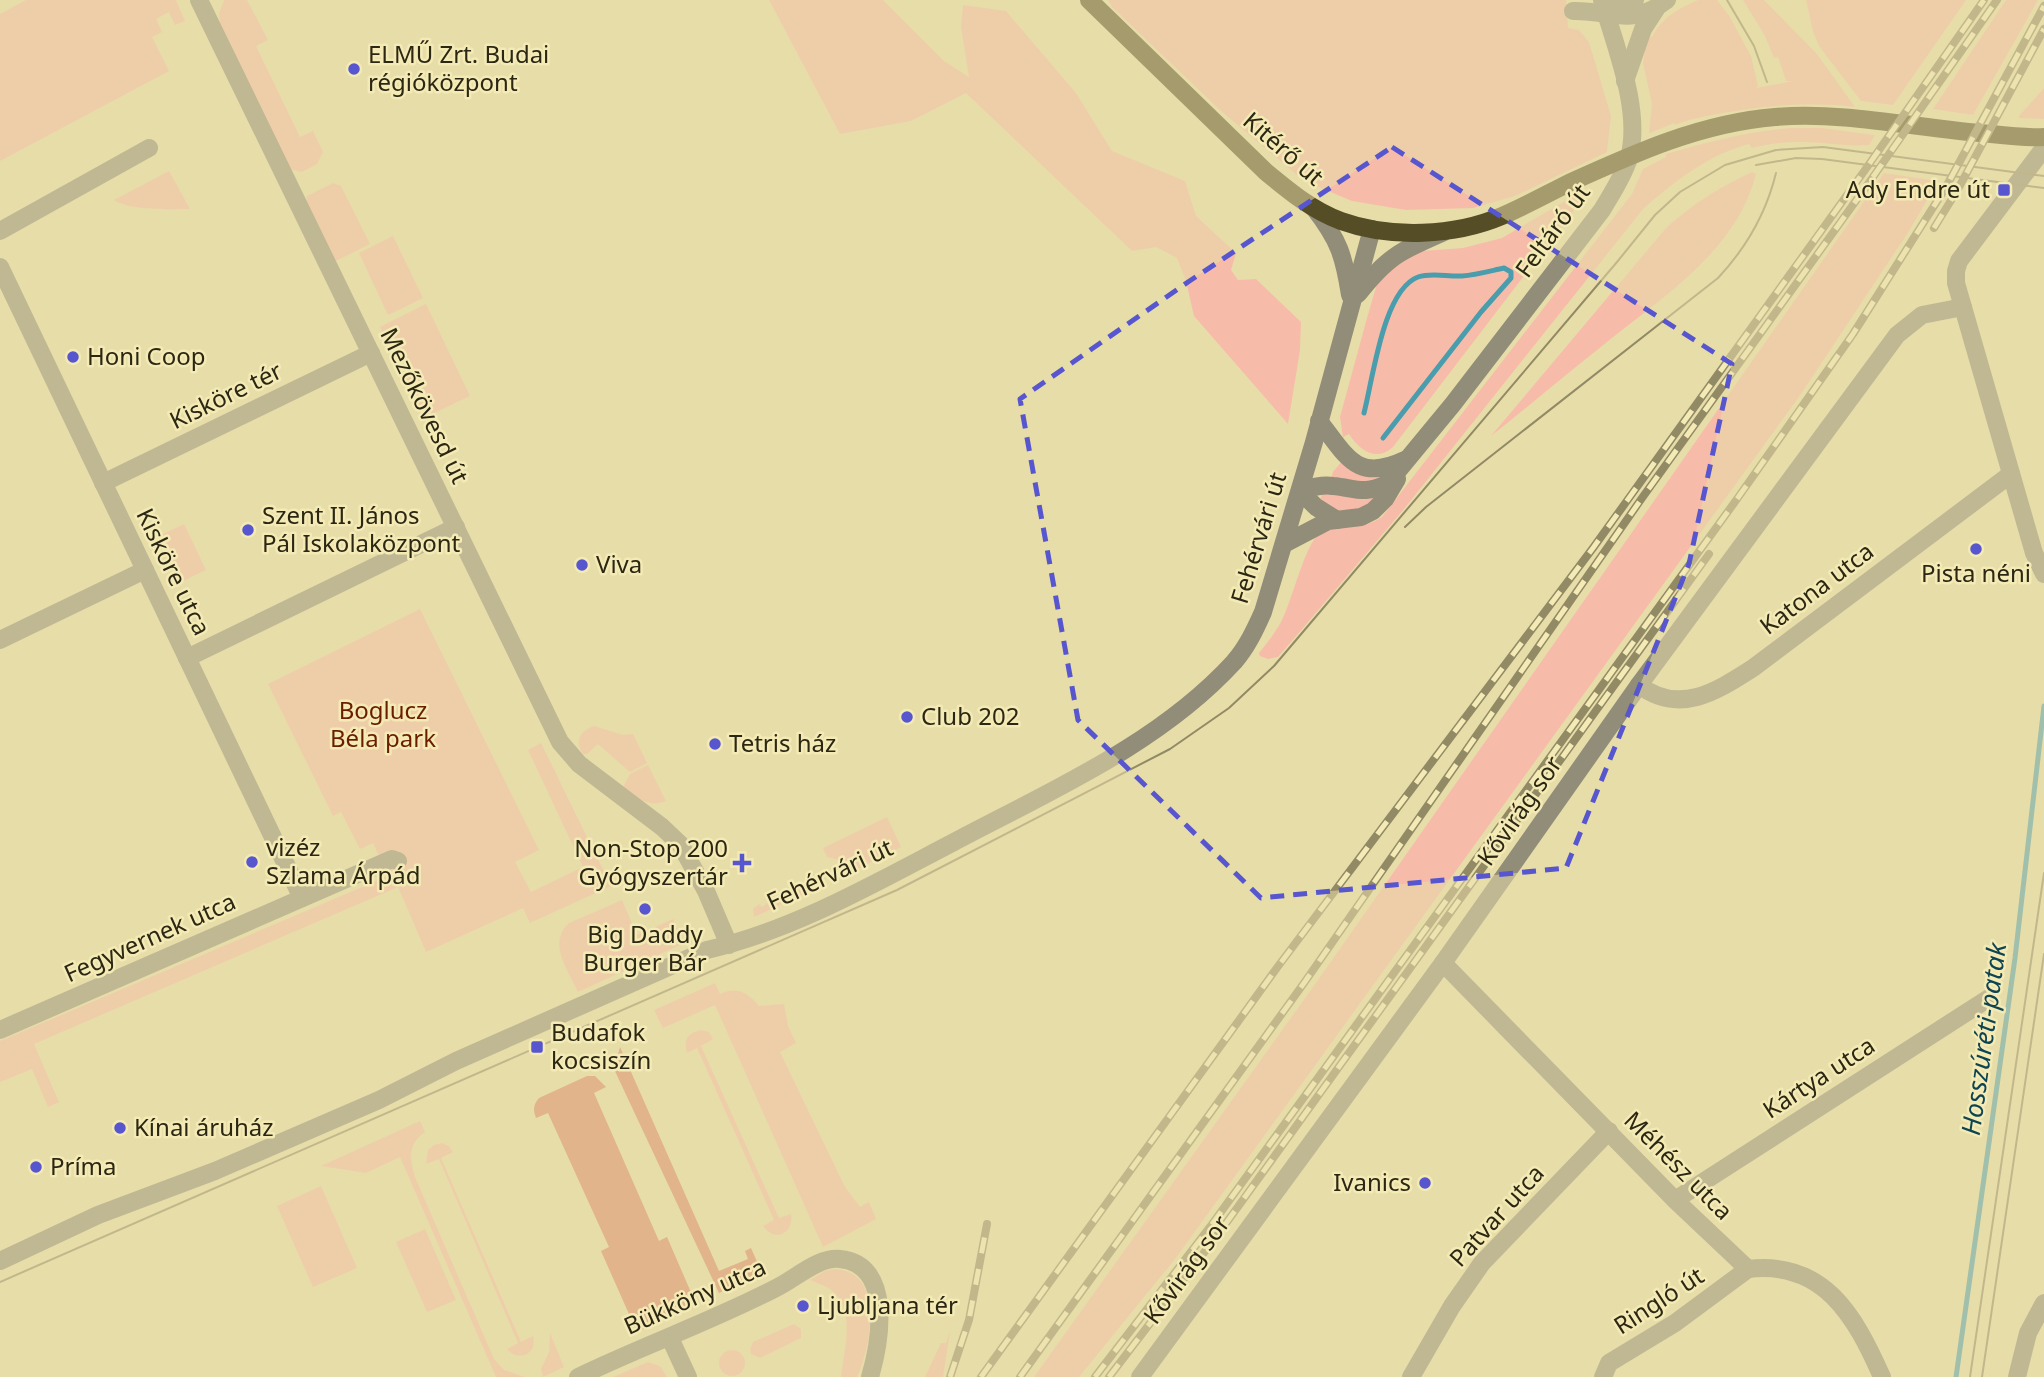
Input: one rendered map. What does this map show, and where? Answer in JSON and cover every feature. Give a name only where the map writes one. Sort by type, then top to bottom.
[{"type":"main road","name":"Kitérő út","points":[[1089,0],[1266,172],[1314,208],[1341,221],[1372,229],[1400,232],[1445,231],[1473,226],[1500,217],[1567,184],[1670,140],[1705,128],[1776,117],[1818,116],[1969,133],[2044,137]]},
{"type":"street","name":"Mezőkövesd út","points":[[199,0],[560,741],[579,764],[662,827],[680,844],[706,891],[729,945]]},
{"type":"street","points":[[1573,11],[1614,6],[1635,0]]},
{"type":"street","points":[[1604,6],[1626,18],[1661,4]]},
{"type":"street","points":[[1625,81],[1643,29],[1661,4]]},
{"type":"street","name":"Feltáró út","points":[[1300,491],[1323,486],[1361,491],[1373,490],[1387,484],[1411,457],[1602,210],[1621,178],[1633,139],[1632,113],[1604,6]]},
{"type":"street","points":[[0,231],[149,148]]},
{"type":"street","points":[[2044,148],[1959,261],[1956,271],[1956,282],[2034,554],[2044,573]]},
{"type":"street","points":[[1314,208],[1332,230],[1339,244],[1345,262],[1351,302]]},
{"type":"street","name":"Fehérvári út","points":[[0,1261],[99,1215],[215,1171],[357,1110],[456,1062],[707,950],[729,945],[793,921],[916,862],[1102,763],[1145,735],[1213,682],[1244,648],[1263,612],[1300,491],[1372,229]]},
{"type":"street","points":[[1351,302],[1387,260],[1401,250],[1445,231]]},
{"type":"street","name":"Kisköre utca","points":[[0,267],[302,898]]},
{"type":"street","name":"Kővirág sor","points":[[1140,1377],[1443,962],[1639,685],[1897,335],[1922,315],[1963,307]]},
{"type":"street","name":"Kisköre tér","points":[[103,483],[371,353]]},
{"type":"street","points":[[1319,421],[1352,461],[1365,468],[1388,468],[1411,457]]},
{"type":"street","name":"Feltáró út","points":[[1284,544],[1318,526],[1361,517],[1373,511],[1385,499],[1411,457]]},
{"type":"street","name":"Katona utca","points":[[1639,685],[1657,696],[1686,700],[1703,696],[1726,685],[1753,668],[2011,474]]},
{"type":"street","points":[[1300,491],[1325,514],[1337,520]]},
{"type":"street","points":[[187,658],[456,527]]},
{"type":"street","points":[[0,640],[145,570]]},
{"type":"street","name":"Fegyvernek utca","points":[[0,1030],[392,859],[398,861]]},
{"type":"street","name":"Méhész utca","points":[[1443,962],[1675,1200],[1748,1269]]},
{"type":"street","name":"Kártya utca","points":[[1675,1200],[1989,998]]},
{"type":"street","name":"Patvar utca","points":[[1411,1377],[1452,1306],[1482,1263],[1609,1131]]},
{"type":"street","name":"Bükköny utca","points":[[579,1377],[779,1287],[830,1259],[841,1259],[860,1266],[874,1286],[880,1310],[880,1331],[870,1377]]},
{"type":"street","points":[[1748,1269],[1768,1267],[1793,1272],[1819,1285],[1843,1305],[1882,1377]]},
{"type":"street","name":"Ringló út","points":[[1603,1377],[1609,1363],[1675,1323],[1748,1269]]},
{"type":"street","points":[[2017,1377],[2028,1333],[2044,1303]]},
{"type":"street","points":[[670,1338],[688,1377]]},
{"type":"highlighted area","points":[[1392,147],[1732,364],[1689,564],[1566,868],[1261,898],[1078,720],[1020,399],[1188,282]]},
{"type":"green space","points":[[26,0],[176,0],[185,21],[175,25],[169,12],[156,19],[162,32],[152,37],[169,71],[0,161],[0,14]]},
{"type":"green space","points":[[224,0],[247,0],[268,40],[256,46],[300,137],[313,131],[323,152],[317,164],[302,172],[289,169],[220,24],[219,14]]},
{"type":"green space","points":[[769,0],[883,0],[944,61],[969,77],[961,27],[963,5],[1006,11],[1076,93],[1112,151],[1185,181],[1196,216],[1236,253],[1231,270],[1238,280],[1256,279],[1301,322],[1300,350],[1288,424],[1194,316],[1186,281],[1177,258],[1156,247],[1132,251],[966,93],[911,121],[840,134]]},
{"type":"green space","points":[[1108,0],[1566,0],[1568,28],[1579,30],[1589,42],[1611,116],[1607,152],[1515,196],[1473,208],[1406,210],[1352,201],[1304,181],[1220,110],[1112,7]]},
{"type":"green space","points":[[1698,0],[1717,0],[1730,17],[1751,56],[1758,86],[1756,88],[1794,81],[1786,81],[1778,57],[1774,58],[1765,36],[1743,0],[1764,0],[1817,54],[1855,107],[1789,105],[1756,108],[1675,125],[1674,123],[1650,133],[1652,104],[1643,63],[1647,36],[1652,37],[1672,14]]},
{"type":"green space","points":[[1806,0],[1966,0],[1893,105],[1861,101],[1819,46]]},
{"type":"green space","points":[[2006,0],[2038,0],[1973,115],[1933,109]]},
{"type":"green space","points":[[2044,88],[2044,119],[2019,118],[2019,116]]},
{"type":"green space","points":[[1791,128],[1822,128],[1875,135],[1869,145],[1799,142],[1752,148],[1749,144],[1706,162],[1643,209],[1404,509],[1278,657],[1268,659],[1260,656],[1259,653],[1281,622],[1314,539],[1327,529],[1366,524],[1382,517],[1632,194],[1643,169],[1666,157],[1666,154],[1744,134]]},
{"type":"green space","points":[[169,171],[190,209],[140,208],[114,200]]},
{"type":"green space","points":[[1752,172],[1756,174],[1733,226],[1696,269],[1491,436],[1666,228],[1707,197]]},
{"type":"green space","points":[[1884,173],[1938,181],[1909,231],[1801,394],[1175,1259],[1079,1377],[1034,1377],[1318,980]]},
{"type":"green space","points":[[333,183],[341,186],[370,244],[334,262],[306,204],[307,196]]},
{"type":"green space","points":[[1584,190],[1589,191],[1393,447],[1375,454],[1363,450],[1349,434],[1343,437],[1340,417],[1367,318],[1376,287],[1390,267],[1422,251],[1463,248],[1502,238]]},
{"type":"green space","points":[[393,236],[423,298],[388,315],[359,253]]},
{"type":"green space","points":[[426,304],[470,396],[424,418],[380,327]]},
{"type":"green space","points":[[1342,461],[1381,477],[1369,483],[1331,479]]},
{"type":"green space","points":[[1323,493],[1378,495],[1367,509],[1340,512],[1320,499]]},
{"type":"green space","points":[[184,524],[206,570],[183,581],[161,535]]},
{"type":"green space","name":"Boglucz Béla park","points":[[420,609],[539,850],[515,862],[531,892],[583,867],[528,750],[541,743],[611,886],[530,923],[523,908],[426,952],[398,887],[34,1044],[59,1102],[48,1107],[32,1069],[0,1082],[0,1041],[388,876],[373,843],[360,849],[341,812],[333,816],[268,684]]},
{"type":"green space","points":[[594,726],[623,735],[633,734],[647,763],[630,772],[598,744],[587,754],[583,754],[579,745],[580,737],[585,730]]},
{"type":"green space","points":[[648,765],[666,801],[643,801],[623,787],[630,774]]},
{"type":"green space","points":[[887,817],[901,847],[852,872],[843,861],[827,857],[823,848]]},
{"type":"green space","points":[[807,881],[813,890],[754,917],[753,909],[759,904],[762,907],[779,894]]},
{"type":"green space","points":[[622,900],[637,935],[673,919],[684,943],[578,992],[562,957],[560,939],[563,931],[569,923]]},
{"type":"green space","points":[[715,983],[720,994],[742,992],[759,1006],[784,1004],[788,1026],[796,1043],[780,1052],[845,1187],[860,1207],[869,1202],[876,1219],[823,1247],[715,1005],[663,1028],[654,1010]]},
{"type":"green space","points":[[701,1030],[709,1032],[713,1039],[701,1046],[779,1218],[791,1214],[790,1227],[783,1234],[773,1234],[763,1226],[774,1220],[697,1048],[687,1053],[688,1037]]},
{"type":"green space","points":[[420,1121],[425,1132],[415,1141],[411,1152],[415,1177],[494,1359],[504,1370],[525,1377],[496,1377],[400,1157],[366,1173],[321,1166]]},
{"type":"green space","points":[[442,1143],[449,1146],[453,1152],[441,1158],[521,1342],[533,1336],[533,1348],[521,1356],[507,1349],[518,1343],[439,1159],[426,1164],[428,1150]]},
{"type":"green space","points":[[321,1186],[357,1268],[313,1287],[277,1206]]},
{"type":"green space","points":[[425,1229],[456,1300],[427,1312],[396,1242]]},
{"type":"green space","points":[[834,1269],[850,1273],[862,1282],[868,1296],[870,1330],[857,1377],[841,1377],[847,1330],[844,1307],[830,1289],[810,1280]]},
{"type":"green space","points":[[794,1324],[801,1329],[801,1338],[760,1358],[751,1354],[753,1342]]},
{"type":"green space","points":[[950,1332],[943,1377],[925,1377],[941,1343],[946,1343]]},
{"type":"green space","points":[[550,1333],[564,1367],[543,1377],[541,1369],[549,1352]]},
{"type":"green space","points":[[732,1350],[741,1354],[745,1363],[741,1372],[732,1376],[723,1372],[719,1363],[723,1354]]},
{"type":"green space","points":[[648,1362],[660,1366],[667,1377],[613,1377]]},
{"type":"shaded area","points":[[620,1047],[719,1271],[748,1259],[745,1251],[751,1248],[762,1273],[719,1293],[614,1069]]},
{"type":"shaded area","points":[[587,1076],[595,1076],[606,1087],[594,1093],[659,1241],[667,1237],[696,1304],[637,1332],[601,1251],[609,1247],[548,1113],[536,1118],[534,1112],[539,1098]]},
{"type":"waterway","points":[[1364,413],[1381,337],[1396,299],[1406,285],[1423,276],[1462,276],[1504,268],[1511,272],[1511,278],[1481,312],[1383,438]]},
{"type":"waterway","name":"Hosszúréti-patak","points":[[1956,1377],[2015,958],[2044,706]]},
{"type":"tram line","points":[[1727,0],[1754,46],[1767,82]]},
{"type":"tram line","points":[[0,1282],[897,890],[1170,749],[1229,708],[1274,666],[1655,215],[1680,192],[1725,165],[1776,150],[1823,147],[2044,176]]},
{"type":"tram line","points":[[1756,165],[1796,158],[1822,159],[2044,188]]},
{"type":"tram line","points":[[1405,527],[1426,507],[1718,278],[1754,229],[1767,202],[1776,173]]},
{"type":"tram line","points":[[1970,1377],[2044,873]]},
{"type":"tram line","points":[[1982,1377],[2044,954]]},
{"type":"railway","points":[[981,1377],[1279,965],[1593,548],[1984,0]]},
{"type":"railway","points":[[1020,1377],[1304,983],[1642,498],[1997,0]]},
{"type":"railway","points":[[1095,1377],[1210,1227],[1737,499],[1853,334],[1946,187],[2044,6]]},
{"type":"railway","points":[[1934,228],[1958,189],[2044,29]]},
{"type":"railway","points":[[1109,1377],[1219,1233],[1709,554]]},
{"type":"railway","points":[[950,1377],[969,1320],[987,1224]]},
{"type":"place","name":"ELMŰ Zrt. Budai régióközpont","points":[[354,69]]},
{"type":"place","name":"Ady Endre út","points":[[2004,190]]},
{"type":"place","name":"Honi Coop","points":[[73,357]]},
{"type":"place","name":"Szent II. János Pál Iskolaközpont","points":[[248,530]]},
{"type":"place","name":"Pista néni","points":[[1976,549]]},
{"type":"place","name":"Viva","points":[[582,565]]},
{"type":"place","name":"Club 202","points":[[907,717]]},
{"type":"place","name":"Tetris ház","points":[[715,744]]},
{"type":"place","name":"vizéz Szlama Árpád","points":[[252,862]]},
{"type":"place","name":"Non-Stop 200 Gyógyszertár","points":[[742,863]]},
{"type":"place","name":"Big Daddy Burger Bár","points":[[645,909]]},
{"type":"place","name":"Budafok kocsiszín","points":[[537,1047]]},
{"type":"place","name":"Kínai áruház","points":[[120,1128]]},
{"type":"place","name":"Príma","points":[[36,1167]]},
{"type":"place","name":"Ivanics","points":[[1425,1183]]},
{"type":"place","name":"Ljubljana tér","points":[[803,1306]]}]
